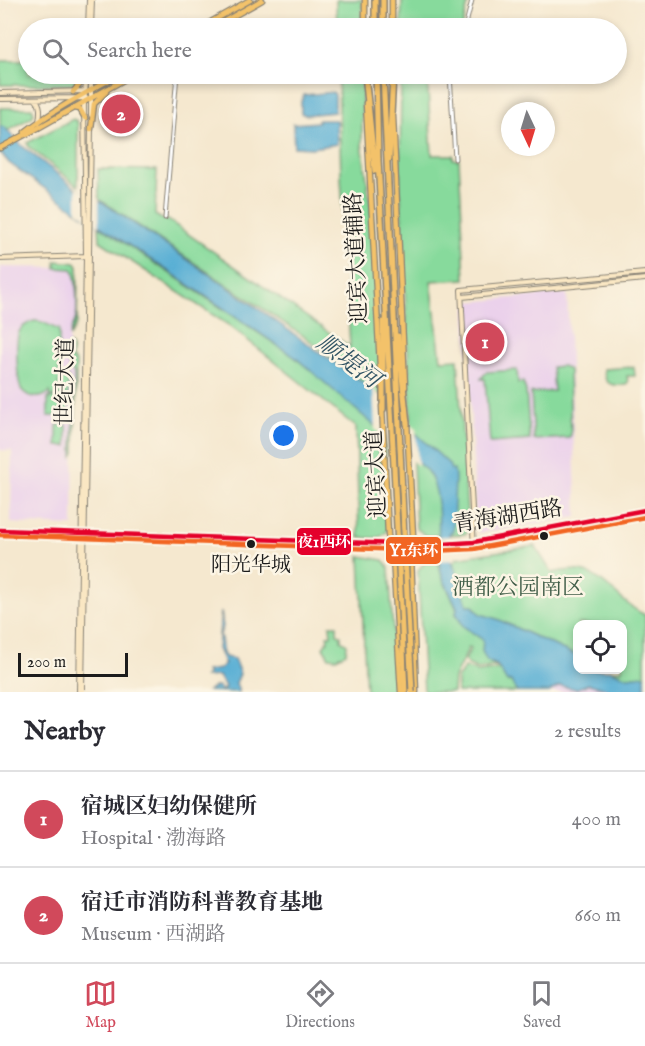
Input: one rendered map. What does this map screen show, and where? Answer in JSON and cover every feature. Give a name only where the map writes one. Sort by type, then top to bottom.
[{"type":"highway","points":[[375,0],[375,18]]},
{"type":"highway","points":[[382,18],[383,0]]},
{"type":"highway","points":[[366,84],[377,207],[381,223]]},
{"type":"highway","name":"迎宾大道","points":[[376,84],[403,692]]},
{"type":"highway","name":"迎宾大道","points":[[383,84],[389,236],[414,692]]},
{"type":"highway","points":[[389,236],[392,219],[389,138],[392,84]]},
{"type":"highway","points":[[390,245],[407,420]]},
{"type":"highway","points":[[383,409],[385,299]]},
{"type":"main road","points":[[218,18],[250,0]]},
{"type":"main road","points":[[230,18],[262,0]]},
{"type":"main road","points":[[365,0],[365,18]]},
{"type":"main road","points":[[392,0],[392,18]]},
{"type":"main road","points":[[73,92],[81,84]]},
{"type":"main road","points":[[18,137],[100,84]]},
{"type":"main road","points":[[0,148],[116,84]]},
{"type":"main road","points":[[91,129],[96,100],[119,84]]},
{"type":"main road","name":"迎宾大道辅路","points":[[366,84],[382,393]]},
{"type":"main road","name":"迎宾大道辅路","points":[[393,84],[393,125],[413,535],[411,550],[414,692]]},
{"type":"main road","points":[[74,108],[80,109],[85,118]]},
{"type":"main road","points":[[383,409],[388,535],[392,550],[403,692]]},
{"type":"main road","name":"青海湖西路","points":[[412,544],[474,542],[645,510]]},
{"type":"main road","name":"青海湖西路","points":[[411,550],[474,549],[645,517]]},
{"type":"street","points":[[90,0],[90,18]]},
{"type":"street","points":[[468,18],[472,0]]},
{"type":"street","name":"世纪大道","points":[[88,84],[91,98],[88,192]]},
{"type":"street","points":[[165,218],[176,84]]},
{"type":"street","points":[[451,84],[455,159]]},
{"type":"street","points":[[0,93],[88,90]]},
{"type":"street","name":"世纪大道","points":[[80,692],[88,256],[85,100],[88,90]]},
{"type":"street","points":[[0,99],[77,98],[85,100]]},
{"type":"street","points":[[35,99],[38,101],[40,110],[39,122]]},
{"type":"street","points":[[0,259],[88,256]]},
{"type":"street","points":[[474,549],[461,290],[645,273]]},
{"type":"street","points":[[462,297],[645,279]]},
{"type":"street","points":[[0,530],[411,550]]},
{"type":"street","points":[[0,535],[83,535],[412,544]]},
{"type":"shaded area","points":[[0,267],[70,268],[76,275],[76,319],[69,334],[69,366],[74,375],[73,526],[11,523],[12,451],[0,450]]},
{"type":"shaded area","points":[[567,293],[577,517],[479,533],[476,528],[466,309],[469,302]]},
{"type":"shaded area","points":[[588,684],[604,688],[609,692],[545,692],[558,686],[576,689]]},
{"type":"green space","points":[[336,0],[362,0],[362,18],[337,18]]},
{"type":"green space","points":[[402,0],[469,0],[464,18],[401,18]]},
{"type":"green space","points":[[0,60],[18,60],[18,84],[71,84],[68,85],[0,85]]},
{"type":"green space","points":[[338,84],[362,84],[362,144],[373,224],[382,392],[380,395],[305,337],[99,199],[98,169],[157,170],[155,215],[168,220],[350,347]]},
{"type":"green space","points":[[401,84],[428,84],[432,155],[453,155],[453,159],[459,160],[465,279],[431,281],[441,360],[458,359],[468,531],[465,534],[426,536],[416,528],[400,182]]},
{"type":"green space","points":[[0,108],[32,108],[34,113],[32,117],[7,131],[0,126]]},
{"type":"green space","points":[[73,119],[78,125],[78,186],[27,143]]},
{"type":"green space","points":[[99,226],[293,356],[384,430],[388,529],[386,533],[376,538],[359,537],[356,427],[230,326],[100,241]]},
{"type":"green space","points":[[56,261],[76,263],[78,267],[77,323],[70,337],[77,313],[74,272],[72,269],[56,268]]},
{"type":"green space","points":[[34,321],[59,329],[59,377],[68,377],[68,396],[59,396],[59,381],[58,396],[50,396],[50,392],[35,397],[21,389],[17,360],[18,337],[22,328]]},
{"type":"green space","points":[[69,343],[72,349],[71,358],[76,362],[75,453],[73,456],[74,375],[69,366]]},
{"type":"green space","points":[[563,366],[569,370],[571,435],[568,438],[534,440],[531,393],[554,391],[552,367]]},
{"type":"green space","points":[[634,367],[635,376],[627,376],[626,385],[612,385],[605,378],[604,369]]},
{"type":"green space","points":[[517,370],[518,383],[523,382],[526,391],[530,440],[490,443],[485,379],[481,379],[486,372]]},
{"type":"green space","points":[[48,398],[68,398],[68,416],[48,416]]},
{"type":"green space","points":[[57,425],[67,425],[67,446],[57,446]]},
{"type":"green space","name":"酒都公园南区","points":[[535,546],[552,573],[569,570],[594,576],[645,615],[645,675],[627,677],[620,674],[627,674],[627,620],[573,620],[573,654],[497,619],[480,614],[473,605],[467,605],[452,560]]},
{"type":"green space","points":[[360,556],[383,560],[389,568],[397,692],[366,692]]},
{"type":"green space","points":[[438,561],[442,577],[457,609],[456,614],[463,626],[483,640],[490,663],[498,666],[478,669],[467,664],[465,660],[471,648],[469,647],[454,678],[453,692],[424,692],[418,570],[425,562]]},
{"type":"green space","points":[[330,625],[337,625],[337,634],[341,635],[341,640],[347,644],[346,653],[336,658],[329,657],[323,647],[328,640],[327,635],[331,635]]},
{"type":"green space","points":[[465,667],[478,672],[500,669],[517,692],[457,692],[457,679]]},
{"type":"water","points":[[333,92],[335,112],[305,115],[301,113],[301,102],[304,95]]},
{"type":"water","points":[[318,120],[336,120],[337,144],[312,148],[294,147],[293,124],[318,122]]},
{"type":"water","points":[[0,126],[77,189],[102,202],[232,290],[373,390],[381,401],[449,464],[451,470],[454,470],[453,531],[449,534],[452,560],[467,605],[472,605],[480,614],[497,619],[573,654],[573,674],[620,674],[627,677],[645,675],[645,692],[609,692],[605,688],[588,684],[576,689],[560,686],[549,692],[517,692],[511,681],[507,682],[497,665],[487,661],[482,651],[483,640],[463,626],[456,613],[457,608],[440,569],[438,503],[433,481],[427,471],[296,358],[75,210],[9,163],[0,152]]},
{"type":"water","points":[[221,612],[223,627],[220,634],[223,652],[225,657],[234,659],[240,674],[236,683],[239,692],[208,691],[218,686],[222,691],[225,687],[219,676],[205,677],[208,674],[206,671],[220,669],[225,664],[218,649]]},
{"type":"pier","points":[[77,188],[99,199],[99,226],[77,211]]},
{"type":"pier","points":[[373,387],[416,428],[418,466],[375,429]]},
{"type":"pier","points":[[452,536],[456,560],[436,561],[436,537]]},
{"type":"transit line","name":"夜1西环","points":[[0,530],[427,545],[474,542],[645,510]]},
{"type":"transit line","name":"Y1东环","points":[[0,535],[431,551],[474,549],[645,517]]},
{"type":"place","name":"宿迁市消防科普教育基地","points":[[121,114]]},
{"type":"place","name":"宿城区妇幼保健所","points":[[485,342]]},
{"type":"place","name":"阳光华城","points":[[251,544]]},
{"type":"water label","name":"顺堤河","points":[[348,362]]}]
